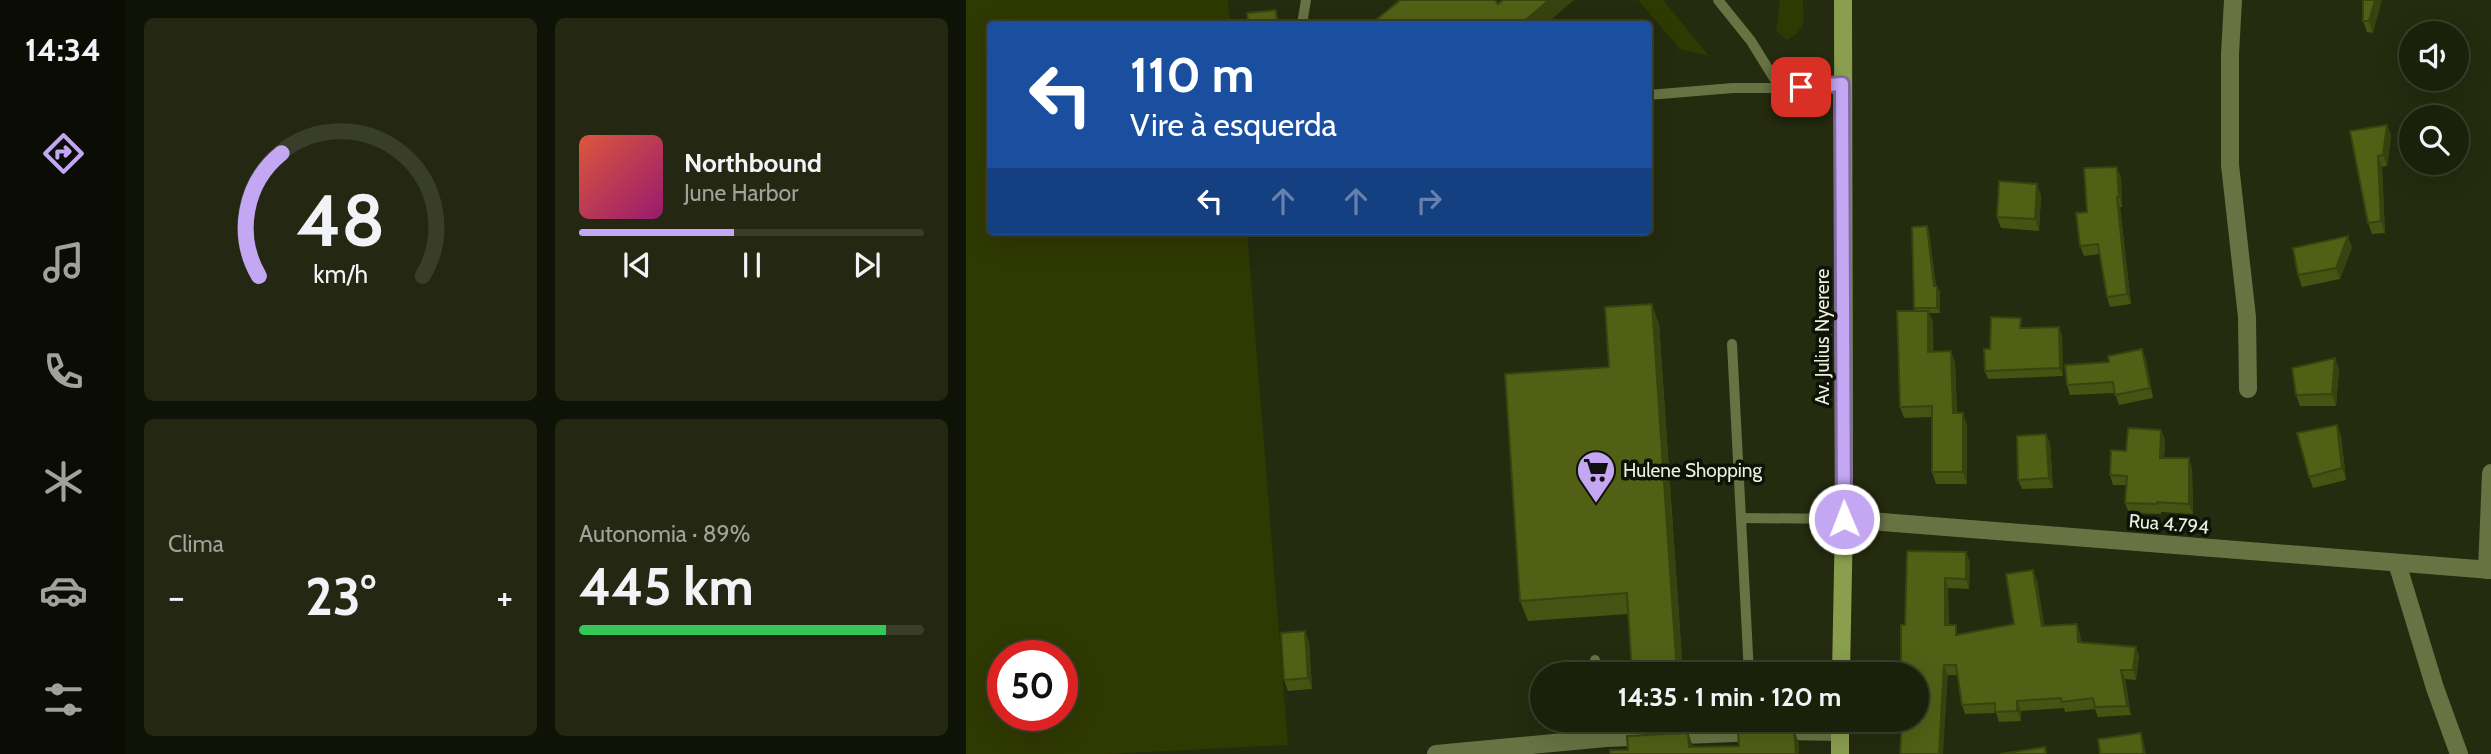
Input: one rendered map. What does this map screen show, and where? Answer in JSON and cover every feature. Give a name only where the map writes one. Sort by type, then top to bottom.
[{"type":"main road","name":"Av. Julius Nyerere","points":[[1841,662],[1844,519],[1843,0]]},
{"type":"main road","points":[[1840,732],[1840,754]]},
{"type":"street","points":[[2233,0],[2230,165],[2247,317],[2248,388]]},
{"type":"street","points":[[2489,570],[2491,473]]},
{"type":"street","name":"Rua 4.794","points":[[1844,519],[2489,570]]},
{"type":"street","points":[[2397,563],[2435,688],[2459,754]]},
{"type":"street","points":[[1436,754],[1606,738],[1760,732]]},
{"type":"lane","points":[[1302,21],[1306,0]]},
{"type":"lane","points":[[1718,0],[1751,41],[1780,88]]},
{"type":"lane","points":[[1652,95],[1733,88],[1842,84]]},
{"type":"lane","points":[[1732,344],[1748,662]]},
{"type":"lane","points":[[1741,518],[1844,519]]},
{"type":"lane","points":[[1605,732],[1606,738]]},
{"type":"green space","points":[[966,0],[1228,0],[1230,21],[987,21],[987,235],[1247,235],[1288,745],[1108,754],[966,754]]},
{"type":"green space","points":[[1638,0],[1663,0],[1709,56],[1680,49]]},
{"type":"green space","points":[[1780,0],[1803,0],[1803,24],[1798,32],[1787,40],[1776,31]]},
{"type":"building","points":[[1400,0],[1495,0],[1498,4],[1503,0],[1549,0],[1524,21],[1375,21]]},
{"type":"building","points":[[2363,0],[2375,0],[2369,21],[2363,21]]},
{"type":"building","points":[[1276,10],[1277,21],[1248,21],[1247,13]]},
{"type":"building","points":[[2387,125],[2383,155],[2378,156],[2381,221],[2368,223],[2350,131]]},
{"type":"building","points":[[2117,167],[2117,197],[2127,294],[2107,297],[2098,244],[2080,246],[2076,213],[2087,212],[2084,168]]},
{"type":"building","points":[[1999,181],[2037,184],[2035,219],[1997,217]]},
{"type":"building","points":[[1927,226],[1934,286],[1937,286],[1937,308],[1914,308],[1912,227]]},
{"type":"building","points":[[2348,236],[2336,268],[2298,275],[2293,248]]},
{"type":"building","name":"Hulene Shopping","points":[[1652,304],[1676,662],[1631,662],[1627,593],[1520,601],[1505,374],[1609,367],[1605,307]]},
{"type":"building","points":[[1897,311],[1928,311],[1928,352],[1951,351],[1953,413],[1963,413],[1963,472],[1932,472],[1932,406],[1900,407]]},
{"type":"building","points":[[1991,317],[2021,318],[2020,328],[2059,327],[2060,368],[1985,371],[1984,349],[1990,349]]},
{"type":"building","points":[[2142,349],[2150,388],[2115,395],[2113,382],[2067,385],[2065,365],[2109,362],[2108,356]]},
{"type":"building","points":[[2335,358],[2332,394],[2296,395],[2292,368]]},
{"type":"building","points":[[2337,425],[2342,468],[2309,477],[2297,433]]},
{"type":"building","points":[[2128,428],[2161,430],[2160,458],[2189,458],[2189,504],[2125,503],[2127,476],[2110,475],[2111,450],[2126,451]]},
{"type":"building","points":[[2046,434],[2049,478],[2018,480],[2017,436]]},
{"type":"building","points":[[1907,551],[1966,552],[1966,579],[1945,578],[1945,625],[1956,625],[1956,635],[2014,624],[2006,574],[2033,570],[2042,626],[2077,624],[2078,642],[2136,647],[2133,670],[2121,670],[2127,706],[2095,707],[2093,698],[2062,702],[2061,698],[2017,701],[2017,711],[1995,712],[1995,703],[1962,705],[1956,665],[1944,665],[1939,754],[1900,754],[1901,732],[1929,732],[1929,662],[1901,662],[1901,625],[1905,625]]},
{"type":"building","points":[[1305,631],[1308,678],[1284,680],[1281,633]]},
{"type":"building","points":[[1738,732],[1794,732],[1796,754],[1610,754],[1610,750],[1628,750],[1627,736],[1688,733],[1689,747],[1739,746]]},
{"type":"building","points":[[2141,733],[2144,754],[2100,754],[2098,739]]},
{"type":"building","points":[[2045,747],[2046,754],[2000,754]]},
{"type":"place","name":"Hulene Shopping","points":[[1596,504]]},
{"type":"route","points":[[1801,87],[1842,84],[1844,519]]}]
